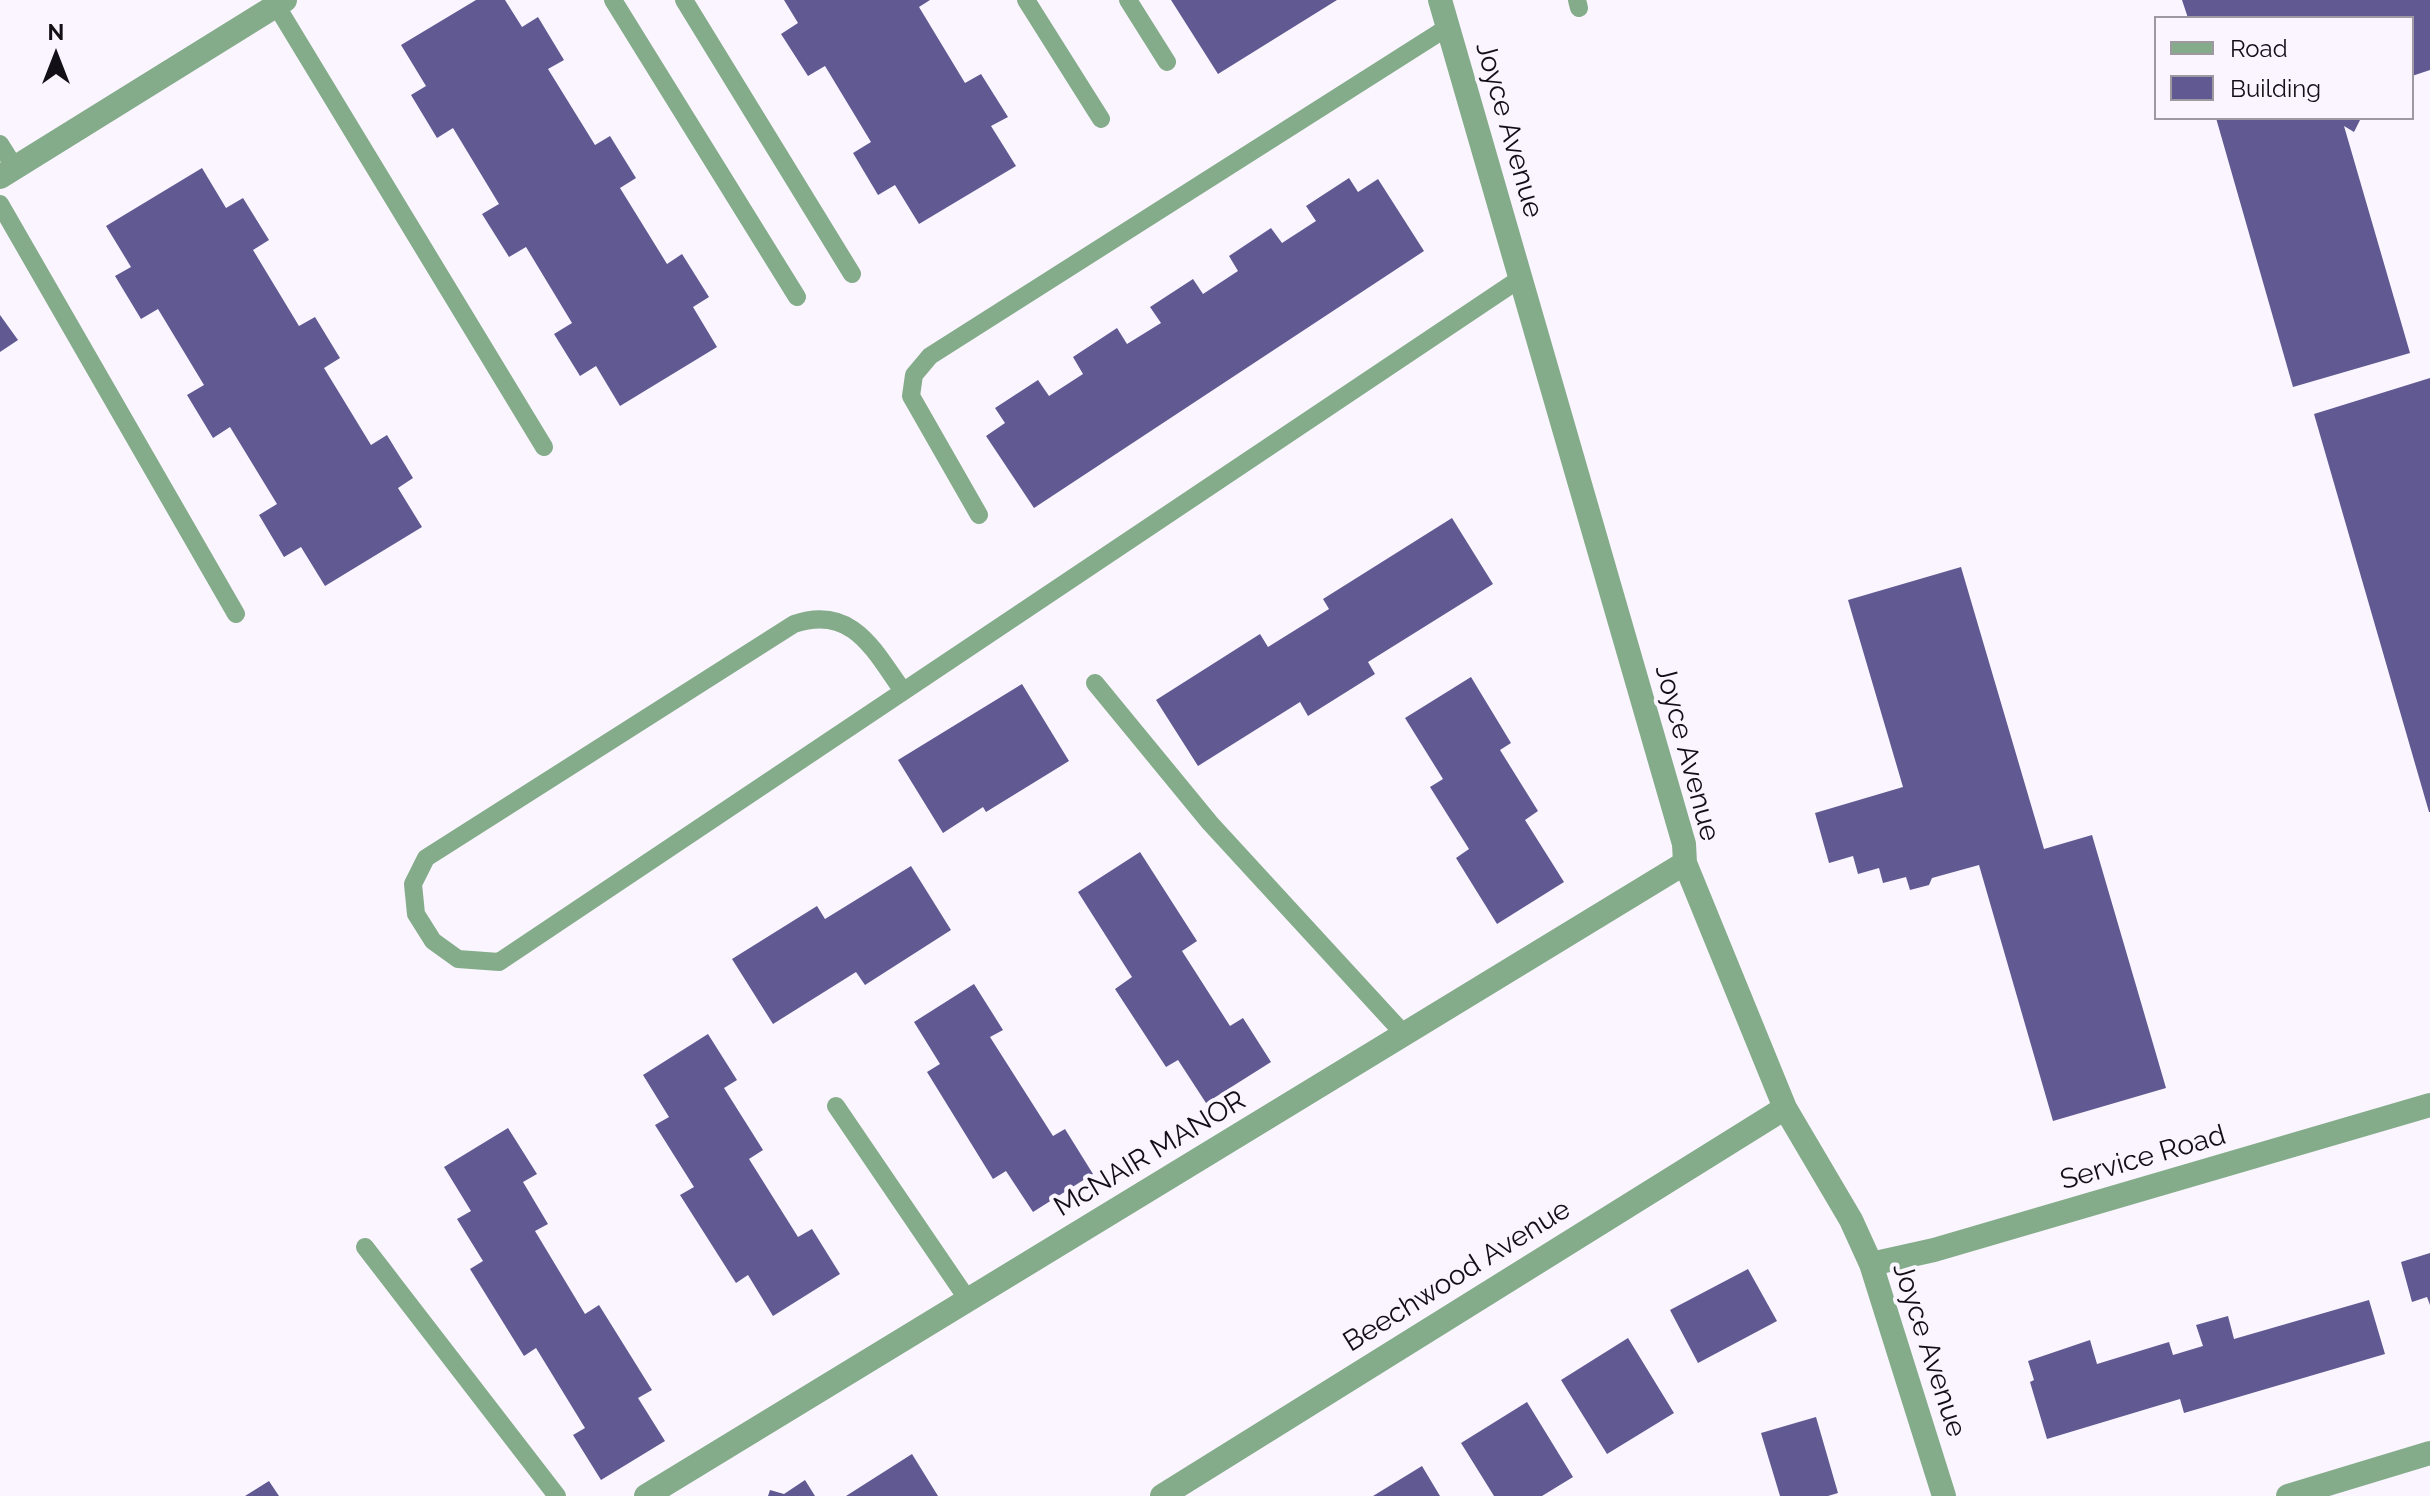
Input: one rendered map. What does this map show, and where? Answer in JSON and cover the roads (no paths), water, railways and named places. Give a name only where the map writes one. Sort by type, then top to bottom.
[{"type":"street","name":"Joyce Avenue","points":[[1440,0],[1684,844],[1685,863],[1785,1108],[1851,1220],[1871,1264],[1944,1496]]},
{"type":"street","points":[[8,172],[281,3]]},
{"type":"street","name":"McNAIR MANOR","points":[[646,1496],[1685,863]]},
{"type":"street","name":"Service Road","points":[[1871,1264],[1934,1250],[2430,1105]]},
{"type":"street","name":"Beechwood Avenue","points":[[1162,1496],[1785,1108]]},
{"type":"street","points":[[2288,1496],[2430,1453]]},
{"type":"lane","points":[[613,0],[797,297]]},
{"type":"lane","points":[[684,0],[852,274]]},
{"type":"lane","points":[[1026,0],[1101,119]]},
{"type":"lane","points":[[1128,0],[1167,62]]},
{"type":"lane","points":[[281,3],[544,447]]},
{"type":"lane","points":[[979,515],[911,396],[914,375],[930,356],[1448,27]]},
{"type":"lane","points":[[0,144],[8,172]]},
{"type":"lane","points":[[0,204],[236,614]]},
{"type":"lane","points":[[903,691],[864,637],[845,624],[815,617],[794,624],[426,858],[413,884],[416,914],[433,941],[458,959],[499,962],[1521,278]]},
{"type":"lane","points":[[1095,683],[1210,823],[1404,1034]]},
{"type":"lane","points":[[836,1106],[968,1300]]},
{"type":"lane","points":[[365,1247],[557,1496]]}]
